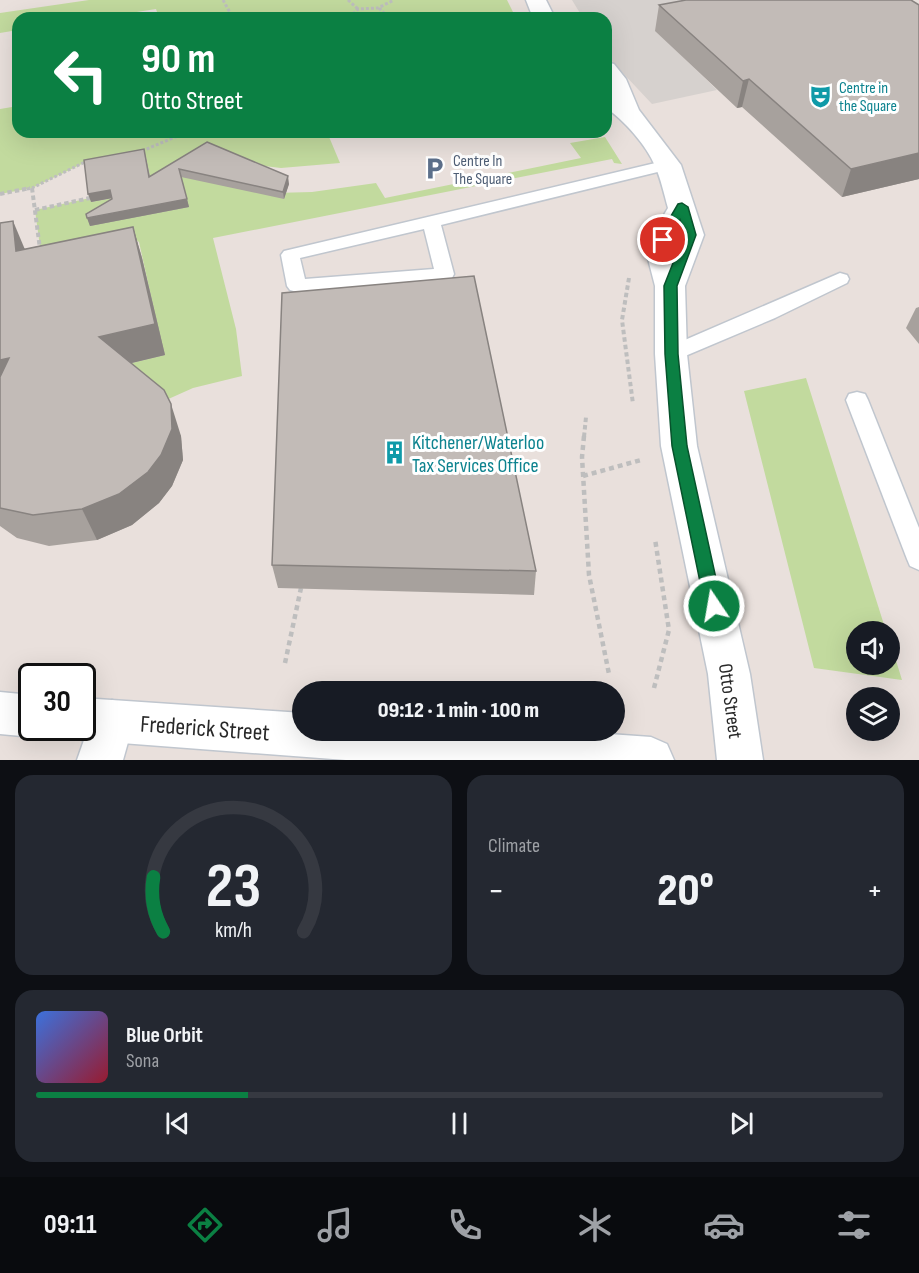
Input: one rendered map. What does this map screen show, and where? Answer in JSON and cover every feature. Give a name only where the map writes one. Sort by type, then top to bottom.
[{"type":"street","name":"Otto Street","points":[[612,76],[618,84],[628,112],[668,165],[690,235],[670,286],[671,354],[679,446],[729,675],[740,760]]},
{"type":"street","name":"Otto Street","points":[[612,102],[628,112]]},
{"type":"street","points":[[0,713],[18,715]]},
{"type":"street","name":"Frederick Street","points":[[98,734],[651,760]]},
{"type":"lane","points":[[431,221],[445,274],[297,286],[290,255],[431,221],[668,165]]},
{"type":"lane","points":[[671,354],[768,313],[840,279]]},
{"type":"lane","points":[[857,400],[919,559]]},
{"type":"path","points":[[348,0],[358,9]]},
{"type":"path","points":[[355,12],[358,9],[378,8],[394,0]]},
{"type":"path","points":[[378,8],[383,12]]},
{"type":"path","points":[[139,152],[173,138]]},
{"type":"path","points":[[0,194],[32,188],[88,161]]},
{"type":"path","points":[[32,188],[41,258]]},
{"type":"path","points":[[34,210],[90,198]]},
{"type":"path","points":[[586,417],[583,424],[583,476],[589,575],[609,674]]},
{"type":"path","points":[[583,476],[642,460]]},
{"type":"path","points":[[285,663],[301,588]]},
{"type":"green space","points":[[89,0],[507,0],[513,12],[157,12],[156,9],[137,12],[12,12],[12,31],[0,33],[0,13]]},
{"type":"green space","points":[[12,107],[12,138],[330,138],[340,163],[281,168],[255,165],[274,193],[312,192],[376,183],[385,198],[581,158],[570,143],[599,138],[606,138],[622,164],[614,163],[612,159],[213,238],[236,329],[242,376],[193,388],[155,405],[91,373],[164,355],[139,242],[133,238],[40,247],[35,210],[90,198],[91,202],[113,198],[145,215],[188,207],[152,187],[146,157],[88,161],[32,188],[0,194],[0,109]]},
{"type":"green space","points":[[806,378],[883,621],[846,621],[846,672],[814,668],[744,391]]},
{"type":"green space","points":[[900,674],[902,680],[865,675]]},
{"type":"shaded area","points":[[572,0],[763,0],[656,31],[717,90],[652,104],[612,61],[612,12],[579,12]]},
{"type":"building","name":"Centre in the Square","points":[[686,0],[911,0],[919,5],[919,153],[851,169],[749,79],[743,81],[659,5]]},
{"type":"building","points":[[207,142],[288,176],[283,192],[179,169],[187,199],[87,218],[86,214],[112,199],[110,190],[88,194],[84,160],[144,149],[149,177]]},
{"type":"building","points":[[13,221],[16,251],[133,227],[155,324],[99,337],[164,390],[171,404],[172,429],[161,455],[148,472],[119,494],[82,509],[33,515],[0,508],[0,377],[9,358],[0,360],[0,223]]},
{"type":"building","name":"Kitchener/Waterloo Tax Services Office","points":[[474,276],[536,571],[272,565],[282,293]]},
{"type":"place","name":"Centre in the Square","points":[[821,96]]},
{"type":"place","name":"Centre In The Square","points":[[435,169]]},
{"type":"place","name":"Kitchener/Waterloo Tax Services Office","points":[[394,453]]},
{"type":"route","points":[[663,240],[682,207],[690,235],[670,286],[671,354],[679,446],[714,606]]}]
